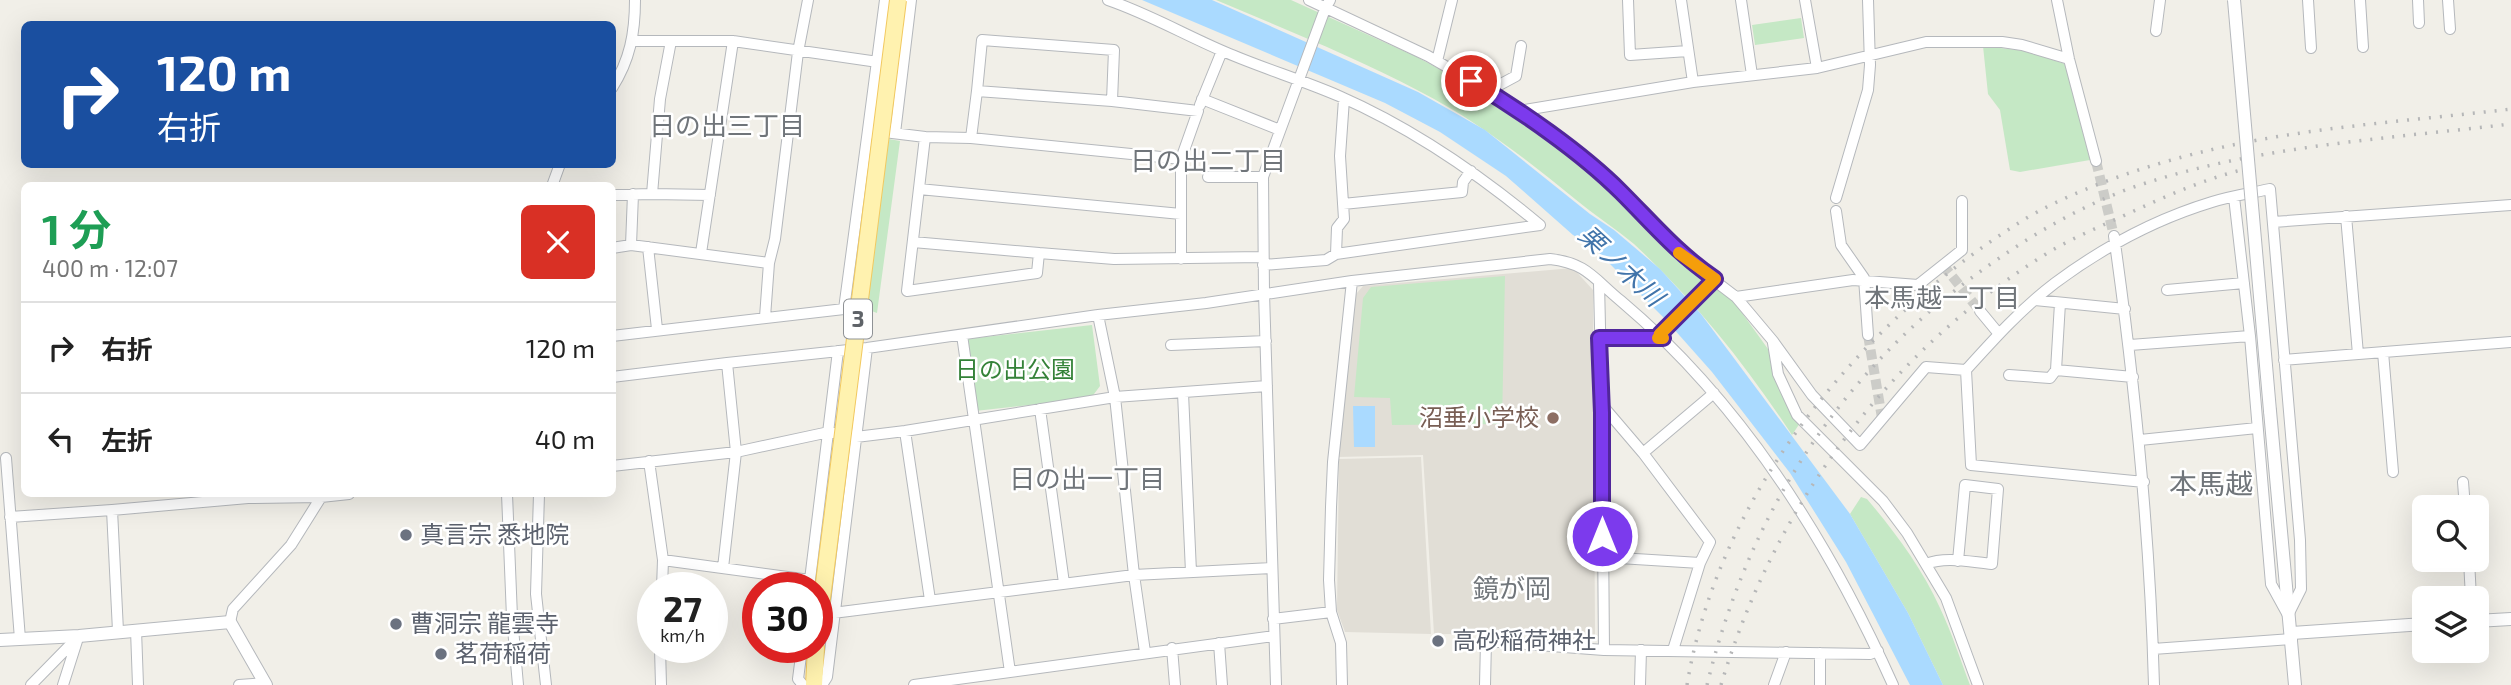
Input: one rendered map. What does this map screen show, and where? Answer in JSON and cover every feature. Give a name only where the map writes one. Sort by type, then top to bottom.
[{"type":"main road","name":"3","points":[[825,572],[898,0]]},
{"type":"main road","points":[[814,663],[814,685]]},
{"type":"street","points":[[616,82],[625,69],[632,41],[635,0]]},
{"type":"street","points":[[765,317],[769,263],[775,239],[798,52],[808,0]]},
{"type":"street","points":[[616,335],[844,309],[885,0]]},
{"type":"street","points":[[895,133],[911,0]]},
{"type":"street","points":[[913,242],[1114,259],[1326,260],[1336,254],[1540,225],[1497,189],[1403,128],[1344,99],[1222,51],[1129,7],[1108,0]]},
{"type":"street","points":[[1309,0],[1328,4],[1437,61],[1519,111],[1594,167],[1711,283],[1736,297],[1773,341],[1812,395],[1860,445],[1926,367],[1966,370]]},
{"type":"street","points":[[1437,61],[1452,0]]},
{"type":"street","points":[[1628,0],[1630,55],[1688,51]]},
{"type":"street","points":[[1681,0],[1693,82]]},
{"type":"street","points":[[1741,0],[1752,75]]},
{"type":"street","points":[[1805,0],[1817,68]]},
{"type":"street","points":[[1836,198],[1868,90],[1868,0]]},
{"type":"street","points":[[2057,0],[2069,60],[2096,161]]},
{"type":"street","points":[[2156,31],[2160,0]]},
{"type":"street","points":[[2235,0],[2295,685]]},
{"type":"street","points":[[2308,0],[2311,48]]},
{"type":"street","points":[[2360,0],[2363,47]]},
{"type":"street","points":[[2418,0],[2419,23]]},
{"type":"street","points":[[2448,0],[2450,29]]},
{"type":"street","points":[[1276,685],[1263,261],[1263,177],[1328,4]]},
{"type":"street","points":[[971,138],[982,40],[1114,50],[1112,101]]},
{"type":"street","points":[[632,41],[733,41],[878,62]]},
{"type":"street","points":[[652,194],[660,99],[671,41]]},
{"type":"street","points":[[701,253],[733,41]]},
{"type":"street","points":[[1519,111],[1693,82],[1817,68],[1926,42],[2002,42],[2022,45],[2069,60]]},
{"type":"street","points":[[1488,91],[1516,76],[1521,46]]},
{"type":"street","points":[[1181,259],[1181,159],[1222,51]]},
{"type":"street","points":[[977,91],[1112,101],[1198,111]]},
{"type":"street","points":[[1202,99],[1280,130]]},
{"type":"street","points":[[1336,254],[1337,228],[1343,219],[1340,156],[1344,99]]},
{"type":"street","points":[[867,130],[1181,159]]},
{"type":"street","points":[[925,136],[907,291],[1037,274],[1039,253]]},
{"type":"street","points":[[1343,204],[1462,192],[1463,182],[1471,171]]},
{"type":"street","points":[[1208,177],[1263,177]]},
{"type":"street","points":[[2144,482],[1971,465],[1966,370],[2035,300],[2115,240],[2214,201],[2270,188],[2301,560],[2301,589],[2288,615]]},
{"type":"street","points":[[919,189],[1181,214]]},
{"type":"street","points":[[632,246],[634,194]]},
{"type":"street","points":[[616,195],[710,195]]},
{"type":"street","points":[[2234,197],[2250,336],[2271,584],[2288,615]]},
{"type":"street","points":[[1736,297],[1853,280],[1918,285],[1962,250],[1962,201]]},
{"type":"street","points":[[2273,222],[2511,205]]},
{"type":"street","points":[[1836,211],[1841,245],[1864,278],[1868,334]]},
{"type":"street","points":[[2346,216],[2358,354]]},
{"type":"street","points":[[2115,240],[2130,345],[2144,482],[2152,599],[2154,685]]},
{"type":"street","points":[[616,248],[648,247],[769,263]]},
{"type":"street","points":[[648,247],[657,329]]},
{"type":"street","points":[[616,377],[867,348],[1352,281],[1550,259],[1564,260],[1583,267],[1662,335],[1753,442],[1839,577],[1893,685]]},
{"type":"street","points":[[1342,685],[1341,643],[1332,612],[1329,580],[1333,462],[1352,281]]},
{"type":"street","points":[[1599,283],[1604,650]]},
{"type":"street","points":[[1599,338],[1662,335],[1711,283]]},
{"type":"street","points":[[2167,290],[2244,283]]},
{"type":"street","points":[[2035,300],[2125,309]]},
{"type":"street","points":[[2009,375],[2050,378],[2056,370],[2060,303]]},
{"type":"street","points":[[1980,311],[1999,334]]},
{"type":"street","points":[[1098,315],[1115,397],[1134,575],[1146,652]]},
{"type":"street","points":[[962,335],[1010,672]]},
{"type":"street","points":[[2130,345],[2250,336]]},
{"type":"street","points":[[1171,345],[1266,341]]},
{"type":"street","points":[[1773,341],[1778,374],[1797,415],[1883,501],[1926,564],[1946,598],[1978,685]]},
{"type":"street","points":[[2284,360],[2511,342]]},
{"type":"street","points":[[867,348],[833,613],[1134,575],[1272,568]]},
{"type":"street","points":[[812,572],[838,351]]},
{"type":"street","points":[[2383,352],[2393,472]]},
{"type":"street","points":[[723,568],[736,452],[727,363]]},
{"type":"street","points":[[2056,370],[2133,377]]},
{"type":"street","points":[[616,465],[736,452],[829,432],[856,437],[905,431],[1115,397],[1267,386]]},
{"type":"street","points":[[1183,393],[1191,572]]},
{"type":"street","points":[[1643,453],[1714,393]]},
{"type":"street","points":[[1602,405],[1643,453],[1710,541],[1700,563],[1673,650]]},
{"type":"street","points":[[1040,409],[1064,583]]},
{"type":"street","points":[[2140,440],[2257,429]]},
{"type":"street","points":[[905,431],[930,600]]},
{"type":"street","points":[[6,458],[20,639]]},
{"type":"street","points":[[649,461],[663,572]]},
{"type":"street","points":[[2463,482],[2464,495]]},
{"type":"street","points":[[1926,564],[1938,559],[1958,561],[1992,564],[1998,489],[1965,485],[1958,561]]},
{"type":"street","points":[[10,517],[238,497]]},
{"type":"street","points":[[239,685],[266,684],[230,622],[233,609],[290,545],[321,497]]},
{"type":"street","points":[[507,497],[518,685]]},
{"type":"street","points":[[539,497],[536,594],[546,685]]},
{"type":"street","points":[[112,510],[118,631]]},
{"type":"street","points":[[0,548],[12,547]]},
{"type":"street","points":[[1603,558],[1700,563]]},
{"type":"street","points":[[663,561],[745,572]]},
{"type":"street","points":[[1273,619],[1332,612]]},
{"type":"street","points":[[2489,621],[2511,620]]},
{"type":"street","points":[[0,640],[79,636],[230,622]]},
{"type":"street","points":[[2153,649],[2412,625]]},
{"type":"street","points":[[136,630],[138,685]]},
{"type":"street","points":[[31,685],[79,636]]},
{"type":"street","points":[[63,685],[79,636]]},
{"type":"street","points":[[921,684],[1274,636]]},
{"type":"street","points":[[1485,685],[1486,641],[1604,650],[1870,654],[1878,651]]},
{"type":"street","points":[[1219,643],[1222,685]]},
{"type":"street","points":[[1172,648],[1175,685]]},
{"type":"street","points":[[1640,685],[1641,650]]},
{"type":"street","points":[[1774,685],[1786,652]]},
{"type":"street","points":[[1820,653],[1820,685]]},
{"type":"street","points":[[660,663],[661,685]]},
{"type":"street","points":[[800,663],[798,679],[803,685]]},
{"type":"street","points":[[822,685],[827,677],[828,663]]},
{"type":"shaded area","points":[[1573,268],[1593,290],[1595,635],[1434,634],[1423,455],[1338,457],[1356,294],[1363,286]]},
{"type":"shaded area","points":[[1421,457],[1431,634],[1345,632],[1337,610],[1339,459]]},
{"type":"green space","points":[[1216,0],[1291,0],[1417,57],[1452,76],[1526,125],[1527,122],[1594,171],[1677,258],[1732,299],[1768,349],[1778,383],[1800,423],[1792,435],[1719,335],[1678,288],[1627,238],[1519,155],[1461,114],[1394,78]]},
{"type":"green space","points":[[1801,18],[1804,38],[1755,45],[1752,25]]},
{"type":"green space","points":[[1983,46],[2026,51],[2065,64],[2090,160],[2020,172],[2010,170],[2000,110],[1988,94]]},
{"type":"green space","points":[[889,139],[900,141],[877,313],[852,304],[871,156],[886,157]]},
{"type":"green space","points":[[1505,276],[1502,424],[1392,425],[1390,398],[1354,397],[1363,298],[1371,287]]},
{"type":"green space","name":"日の出公園","points":[[1092,325],[1100,386],[1091,398],[975,411],[967,339]]},
{"type":"green space","points":[[1861,497],[1867,499],[1888,524],[1925,579],[1944,617],[1970,685],[1943,685],[1908,613],[1850,514]]},
{"type":"water","name":"栗ノ木川","points":[[1142,0],[1212,0],[1418,92],[1485,130],[1660,269],[1701,314],[1850,514],[1908,613],[1943,685],[1910,685],[1846,562],[1790,473],[1712,372],[1664,318],[1594,248],[1573,235],[1506,176],[1440,132],[1385,103]]},
{"type":"water","points":[[1353,406],[1375,406],[1375,447],[1354,447]]},
{"type":"tunnel","points":[[2096,161],[2114,236]]},
{"type":"tunnel","points":[[1943,265],[1980,311]]},
{"type":"tunnel","points":[[1868,335],[1882,418]]},
{"type":"railway","points":[[1687,685],[1704,615],[1729,547],[1763,483],[1804,422],[1851,364],[1903,312],[1958,265],[2037,212],[2108,180],[2159,164],[2243,143],[2319,130],[2511,109]]},
{"type":"railway","points":[[1707,685],[1726,620],[1749,559],[1777,501],[1811,446],[1849,394],[1893,346],[1941,302],[1995,261],[2044,229],[2078,211],[2131,188],[2177,174],[2271,153],[2511,124]]},
{"type":"railway","points":[[1721,685],[1744,619],[1772,556],[1805,496],[1844,440],[1888,387],[1936,338],[1989,293],[2055,249],[2166,196],[2241,170]]},
{"type":"slow traffic","points":[[1658,338],[1663,338],[1660,334],[1715,279],[1679,253]]},
{"type":"place","name":"沼垂小学校","points":[[1553,418]]},
{"type":"place","name":"真言宗 悉地院","points":[[406,535]]},
{"type":"place","name":"曹洞宗 龍雲寺","points":[[396,624]]},
{"type":"place","name":"高砂稲荷神社","points":[[1438,641]]},
{"type":"place","name":"茗荷稲荷","points":[[441,654]]},
{"type":"district","name":"日の出三丁目","points":[[727,126]]},
{"type":"district","name":"日の出二丁目","points":[[1208,161]]},
{"type":"district","name":"本馬越一丁目","points":[[1942,298]]},
{"type":"district","name":"日の出一丁目","points":[[1087,479]]},
{"type":"district","name":"本馬越","points":[[2211,484]]},
{"type":"district","name":"鏡が岡","points":[[1512,589]]},
{"type":"route","points":[[1471,81],[1519,111],[1594,167],[1685,258],[1715,279],[1660,334],[1663,338],[1599,338],[1602,536]]}]
